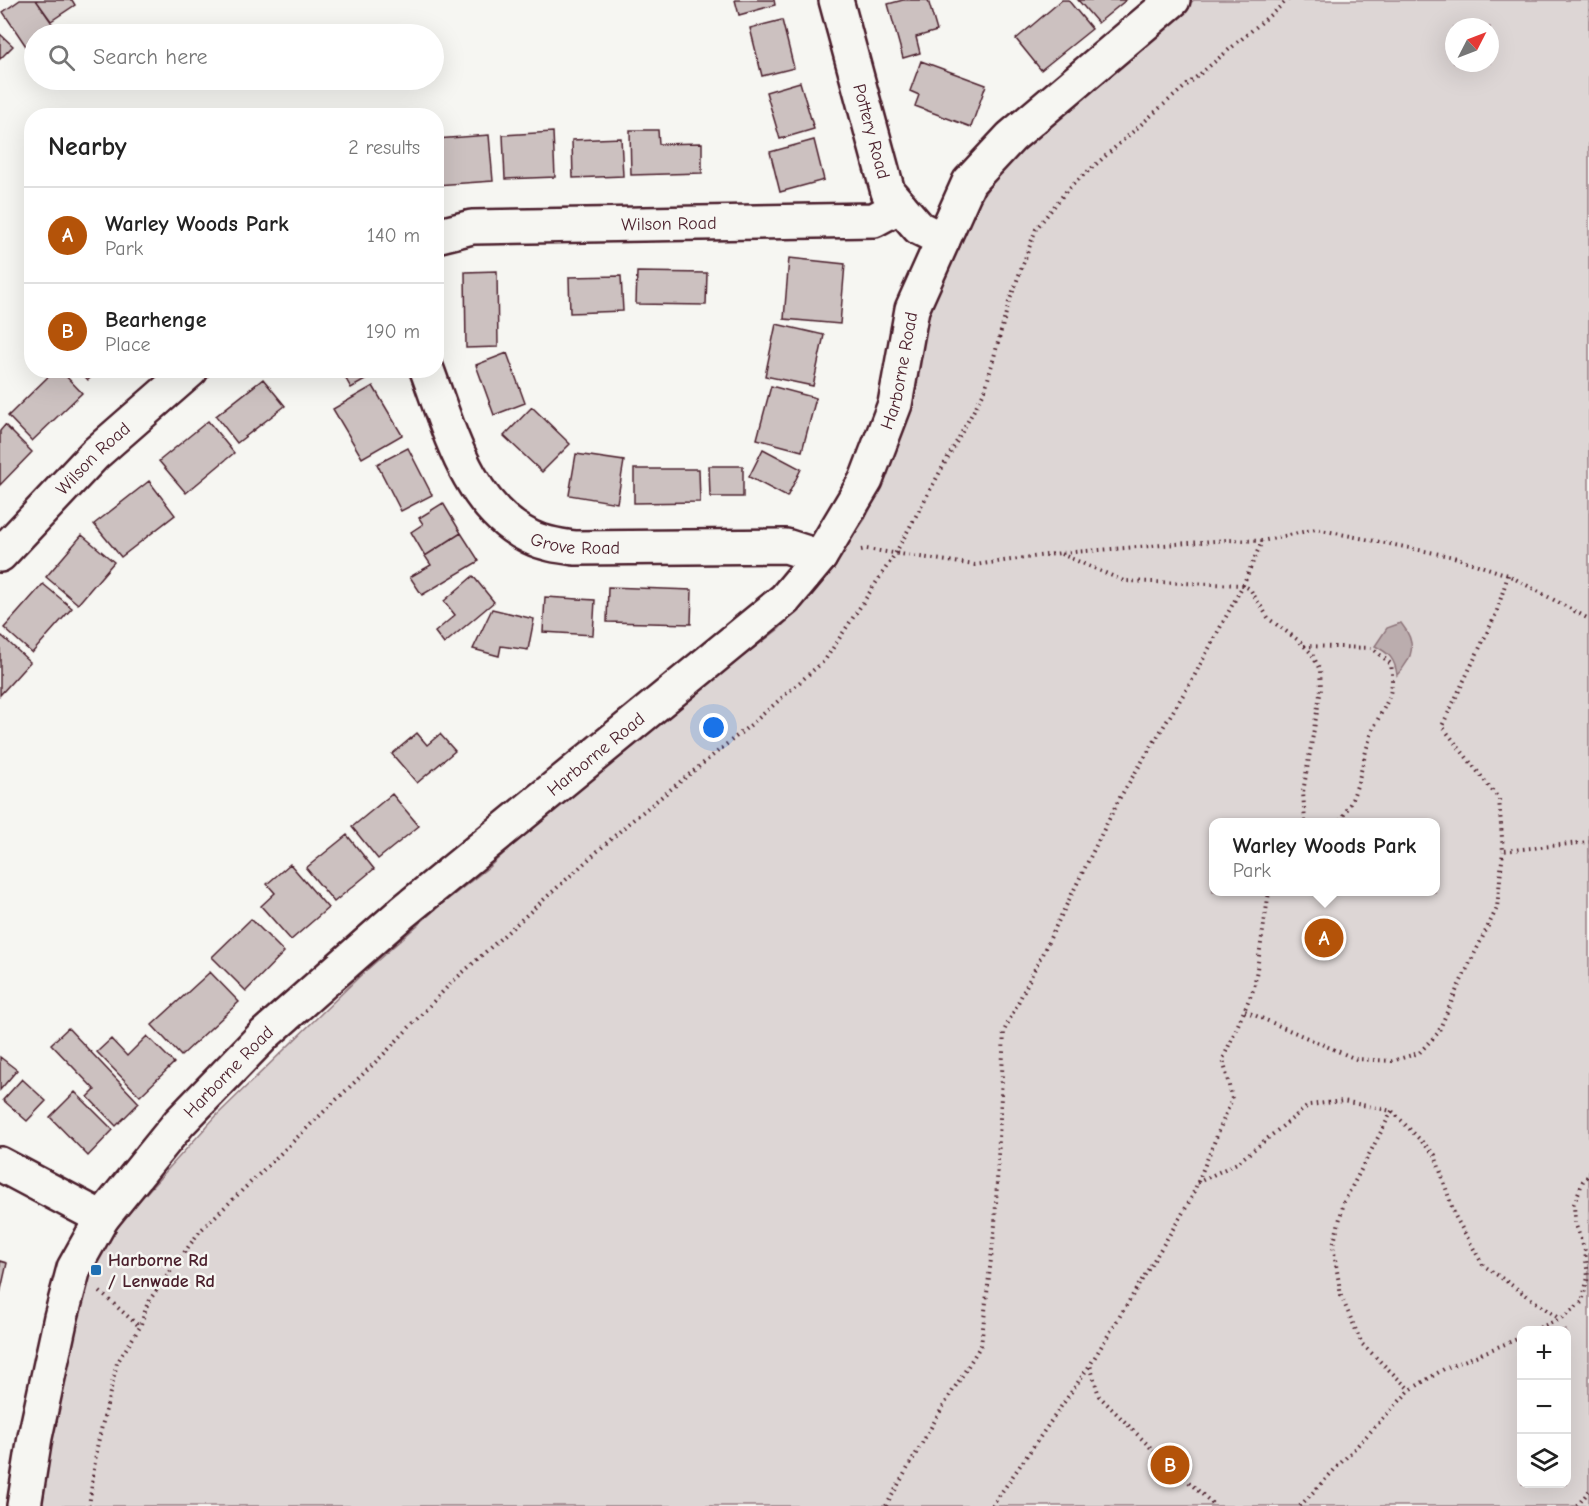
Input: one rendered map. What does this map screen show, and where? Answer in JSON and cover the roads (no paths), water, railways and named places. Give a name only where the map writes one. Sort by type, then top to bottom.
[{"type":"street","name":"Pottery Road","points":[[836,0],[888,192],[919,228],[943,240]]},
{"type":"street","name":"Harborne Road","points":[[24,1506],[35,1437],[58,1328],[74,1268],[102,1218],[179,1123],[265,1034],[403,912],[785,599],[820,557],[866,480],[895,404],[912,309],[969,182],[1011,137],[1173,0]]},
{"type":"street","name":"Wilson Road","points":[[444,234],[472,227],[874,220],[900,206]]},
{"type":"street","name":"Wilson Road","points":[[0,555],[95,454],[182,378]]},
{"type":"street","name":"Grove Road","points":[[430,378],[465,467],[487,500],[507,522],[530,537],[554,545],[575,548],[786,546],[820,557]]},
{"type":"street","points":[[0,1164],[102,1218]]},
{"type":"place","name":"Warley Woods Park","points":[[1324,938]]},
{"type":"place","name":"Harborne Rd / Lenwade Rd","points":[[96,1270]]},
{"type":"place","name":"Bearhenge","points":[[1170,1465]]}]
